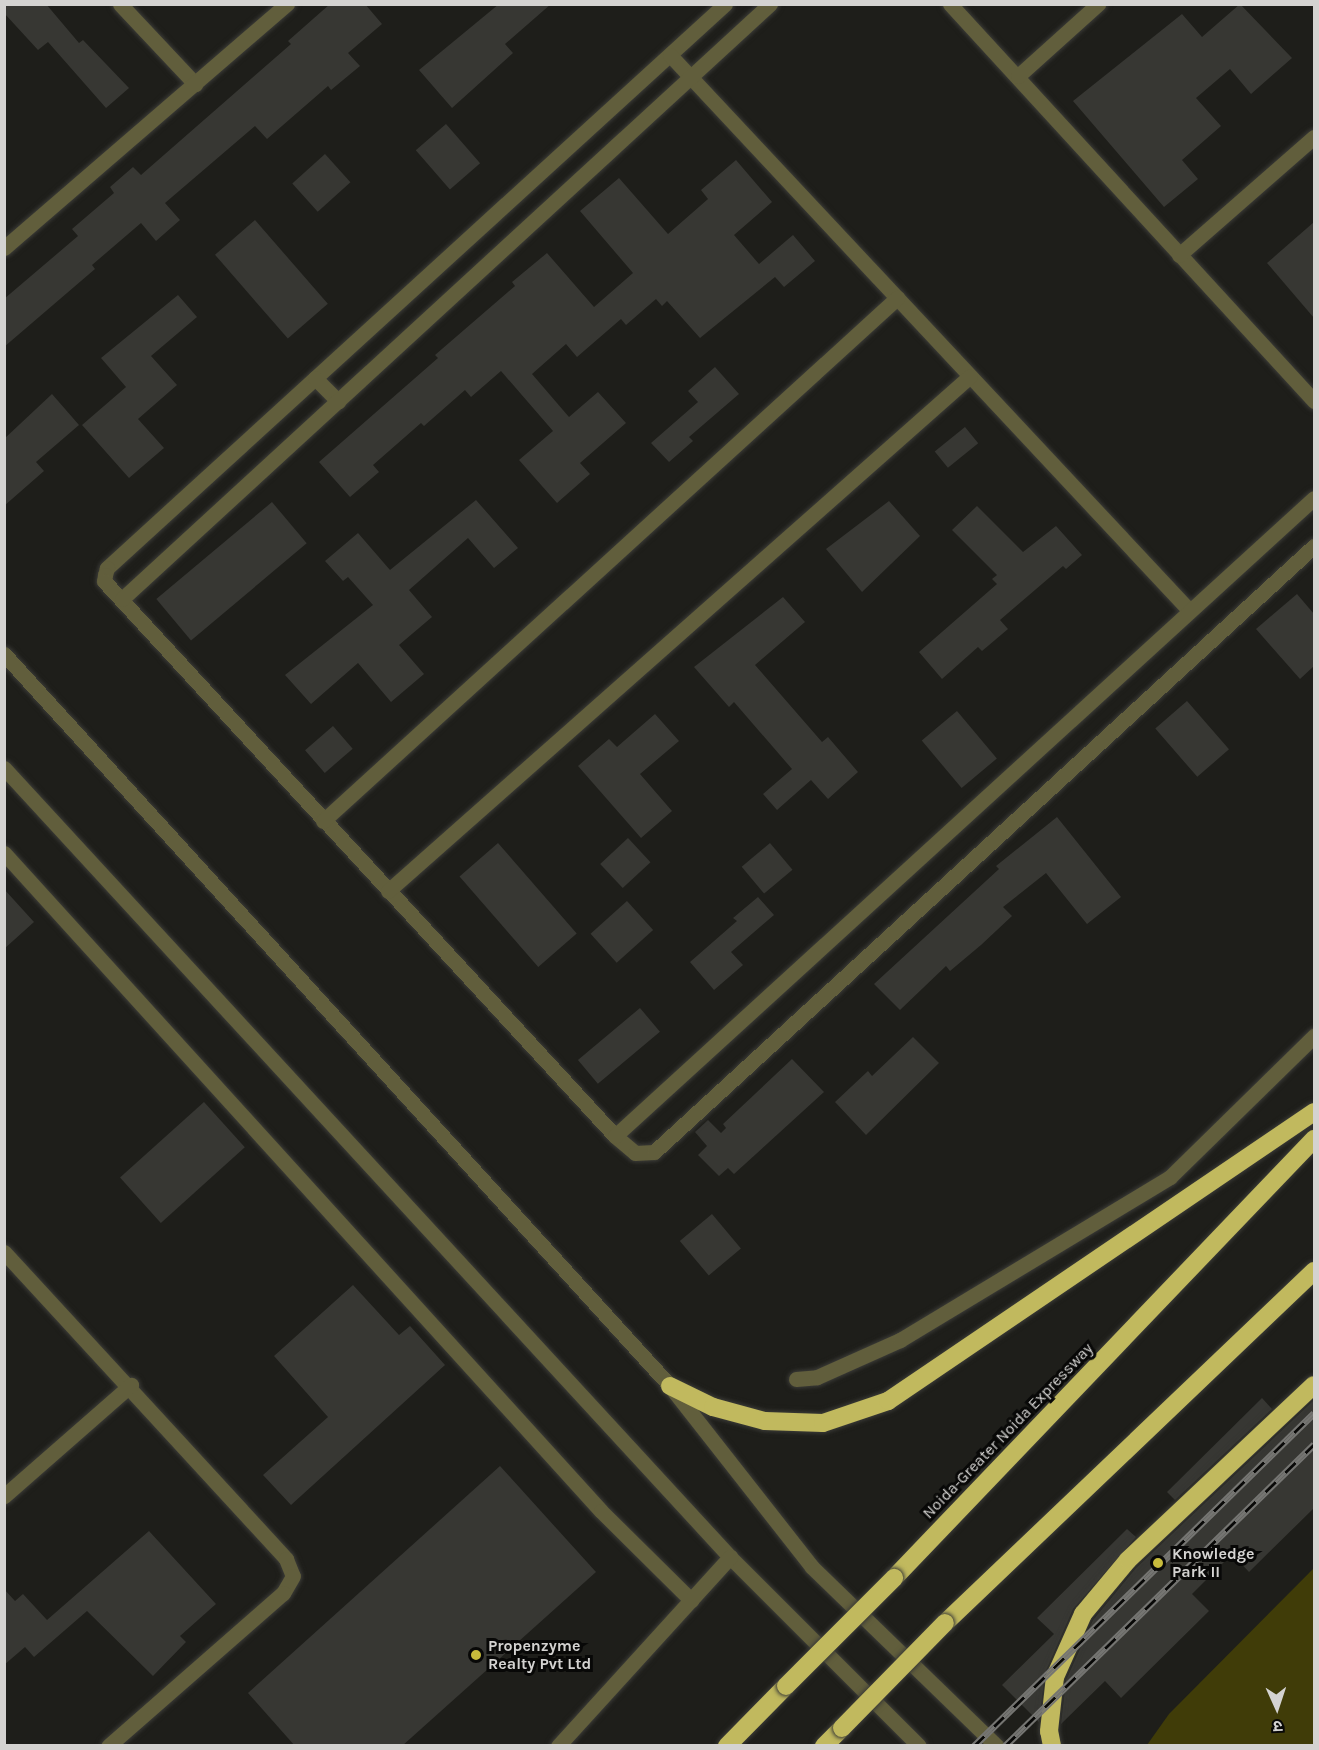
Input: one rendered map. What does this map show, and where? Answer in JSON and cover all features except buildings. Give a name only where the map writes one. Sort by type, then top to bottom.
[{"type":"highway","points":[[670,1386],[713,1407],[765,1420],[824,1423],[888,1401],[1314,1112]]},
{"type":"highway","name":"Noida-Greater Noida Expressway","points":[[726,1746],[894,1578],[1314,1139]]},
{"type":"highway","points":[[824,1746],[945,1623],[1314,1271]]},
{"type":"highway","points":[[1053,1746],[1049,1731],[1055,1677],[1083,1614],[1128,1560],[1314,1385]]},
{"type":"street","points":[[120,4],[195,84]]},
{"type":"street","points":[[4,248],[287,4]]},
{"type":"street","points":[[725,4],[107,568],[104,580],[323,821],[615,1136],[635,1153],[654,1152],[1314,546]]},
{"type":"street","points":[[122,599],[770,4]]},
{"type":"street","points":[[950,4],[1314,401]]},
{"type":"street","points":[[1018,76],[1098,4]]},
{"type":"street","points":[[670,55],[1190,611]]},
{"type":"street","points":[[1179,255],[1314,137]]},
{"type":"street","points":[[323,821],[897,298]]},
{"type":"street","points":[[388,891],[970,376]]},
{"type":"street","points":[[315,378],[338,401]]},
{"type":"street","points":[[615,1136],[1314,498]]},
{"type":"street","points":[[4,654],[670,1386],[812,1567],[997,1746]]},
{"type":"street","points":[[4,768],[730,1557],[919,1746]]},
{"type":"street","points":[[4,853],[601,1511],[691,1600]]},
{"type":"street","points":[[796,1379],[817,1377],[900,1340],[1170,1178],[1314,1036]]},
{"type":"street","points":[[4,1252],[131,1385],[286,1559],[293,1576],[283,1593],[108,1746]]},
{"type":"street","points":[[4,1496],[131,1385]]},
{"type":"street","points":[[558,1746],[730,1557]]},
{"type":"shaded area","points":[[1314,1568],[1314,1745],[1147,1745],[1169,1714]]},
{"type":"railway","points":[[974,1746],[1314,1413]]},
{"type":"railway","points":[[1005,1746],[1314,1444]]},
{"type":"place","name":"Knowledge Park II","points":[[1158,1563]]},
{"type":"place","name":"Propenzyme Realty Pvt Ltd","points":[[476,1655]]}]
